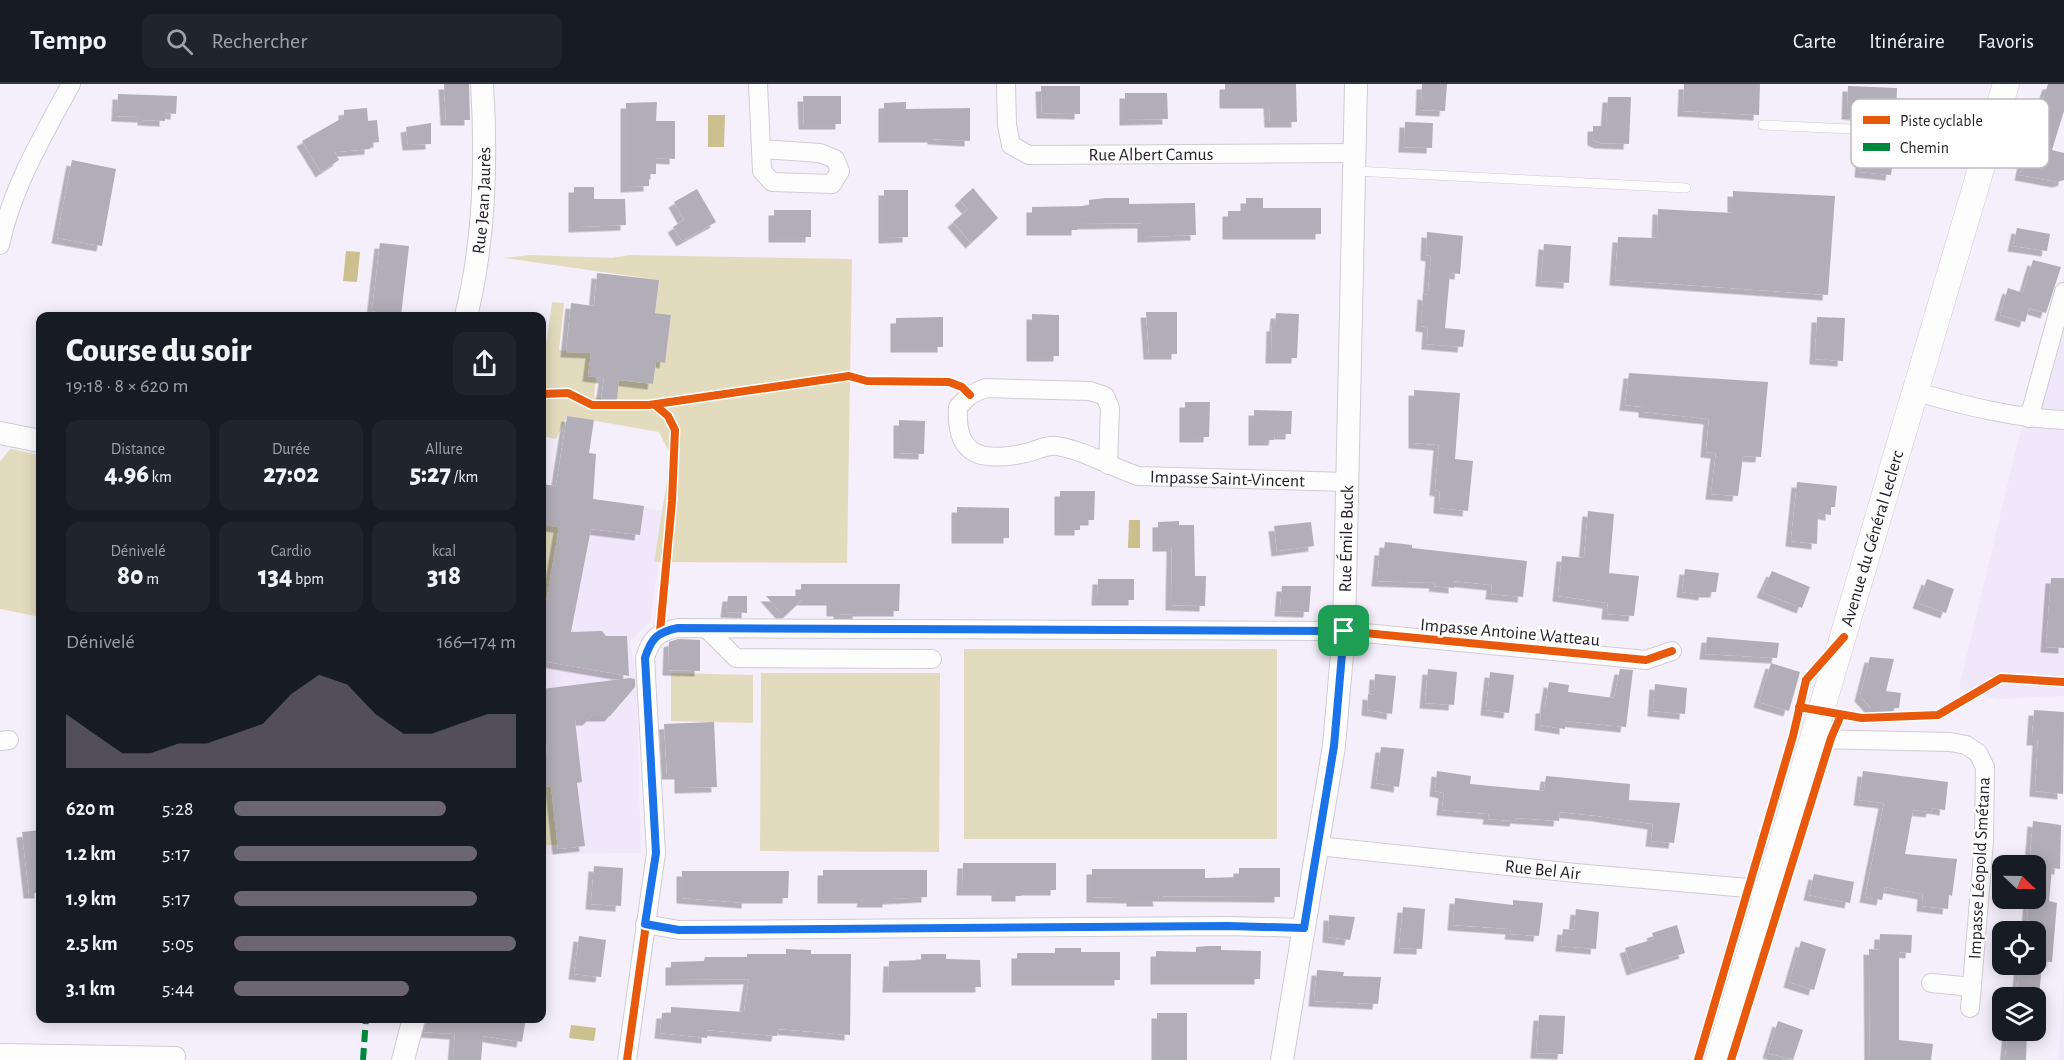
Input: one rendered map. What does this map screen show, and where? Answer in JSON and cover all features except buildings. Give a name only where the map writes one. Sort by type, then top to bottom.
[{"type":"main road","name":"Avenue du Général Leclerc","points":[[2002,99],[2006,84]]},
{"type":"main road","name":"Avenue du Général Leclerc","points":[[1718,1060],[1982,168]]},
{"type":"street","points":[[0,245],[6,213],[21,179],[71,84]]},
{"type":"street","name":"Rue Jean Jaurès","points":[[467,312],[484,200],[486,138],[482,84]]},
{"type":"street","points":[[758,84],[761,149]]},
{"type":"street","name":"Rue Albert Camus","points":[[1006,84],[1007,124],[1011,145],[1029,155],[1354,162]]},
{"type":"street","name":"Rue Émile Buck","points":[[1282,1060],[1334,746],[1344,631],[1356,84]]},
{"type":"street","points":[[2029,418],[2064,292]]},
{"type":"street","name":"Impasse Saint-Vincent","points":[[1108,465],[1110,408],[1105,396],[1089,391],[985,388],[970,395],[958,407],[957,426],[960,441],[973,452],[992,458],[1026,453],[1054,445],[1089,454],[1108,465],[1138,476],[1348,482]]},
{"type":"street","points":[[1917,392],[1976,409],[2029,418],[2064,420]]},
{"type":"street","points":[[0,432],[36,440]]},
{"type":"street","name":"Impasse Antoine Watteau","points":[[645,924],[656,853],[645,658],[649,644],[660,632],[678,628],[708,630],[1344,631],[1646,660],[1672,651]]},
{"type":"street","points":[[708,630],[736,658],[932,659]]},
{"type":"street","name":"Impasse Léopold Smétana","points":[[1813,739],[1950,742],[1966,745],[1978,753],[1985,767],[1984,841],[1970,1008]]},
{"type":"street","name":"Rue Bel Air","points":[[1318,846],[1575,873],[1748,888],[1768,894]]},
{"type":"street","points":[[627,1060],[645,924],[679,930],[1228,926],[1304,928]]},
{"type":"street","points":[[1931,983],[1972,987]]},
{"type":"street","points":[[403,1060],[413,1023]]},
{"type":"street","points":[[0,1053],[176,1056]]},
{"type":"lane","points":[[1763,126],[1851,129]]},
{"type":"lane","points":[[1354,162],[1686,188]]},
{"type":"shaded area","points":[[708,115],[725,115],[724,147],[708,147]]},
{"type":"shaded area","points":[[346,251],[360,252],[357,282],[343,281]]},
{"type":"shaded area","points":[[531,255],[612,258],[629,255],[852,259],[847,563],[654,562],[671,456],[659,432],[567,416],[556,439],[546,437],[546,345],[552,302],[564,303],[559,350],[591,353],[588,376],[596,377],[594,397],[617,401],[619,380],[653,384],[656,361],[665,362],[671,315],[655,313],[659,280],[504,258]]},
{"type":"shaded area","points":[[2064,278],[2064,696],[1998,699],[1959,688],[2017,445]]},
{"type":"shaded area","points":[[10,449],[36,454],[36,616],[0,609],[0,462]]},
{"type":"shaded area","points":[[546,485],[594,491],[594,499],[666,511],[650,622],[630,641],[636,679],[641,853],[546,854]]},
{"type":"shaded area","points":[[561,520],[546,604],[546,524]]},
{"type":"shaded area","points":[[1129,520],[1140,520],[1140,548],[1128,548]]},
{"type":"shaded area","points":[[964,649],[1277,649],[1277,839],[964,839]]},
{"type":"shaded area","points":[[671,673],[753,675],[753,723],[671,721]]},
{"type":"shaded area","points":[[761,673],[940,673],[939,852],[760,851]]},
{"type":"shaded area","points":[[551,786],[558,845],[546,845],[546,787]]},
{"type":"shaded area","points":[[2064,984],[2064,1060],[2058,1060]]},
{"type":"shaded area","points":[[571,1025],[596,1028],[594,1041],[569,1038]]},
{"type":"marked path","points":[[363,1060],[366,1023]]},
{"type":"cycle path","points":[[546,394],[568,393],[592,405],[649,405],[849,376],[867,381],[949,382],[962,387],[970,395]]},
{"type":"cycle path","points":[[655,405],[668,416],[675,430],[672,501],[660,632]]},
{"type":"cycle path","points":[[627,1060],[656,853],[645,658],[656,637],[665,632],[678,628],[1344,631],[1646,660],[1672,651]]},
{"type":"cycle path","points":[[1698,1060],[1793,736],[1806,680],[1844,637]]},
{"type":"cycle path","points":[[1799,707],[1862,718],[1938,715],[2001,678],[2064,682]]},
{"type":"cycle path","points":[[1731,1060],[1831,738],[1841,715]]},
{"type":"route","points":[[678,628],[708,630],[1344,631],[1334,746],[1304,928],[1228,926],[679,930],[645,924],[656,853],[645,658],[649,644],[660,632],[678,628]]}]
